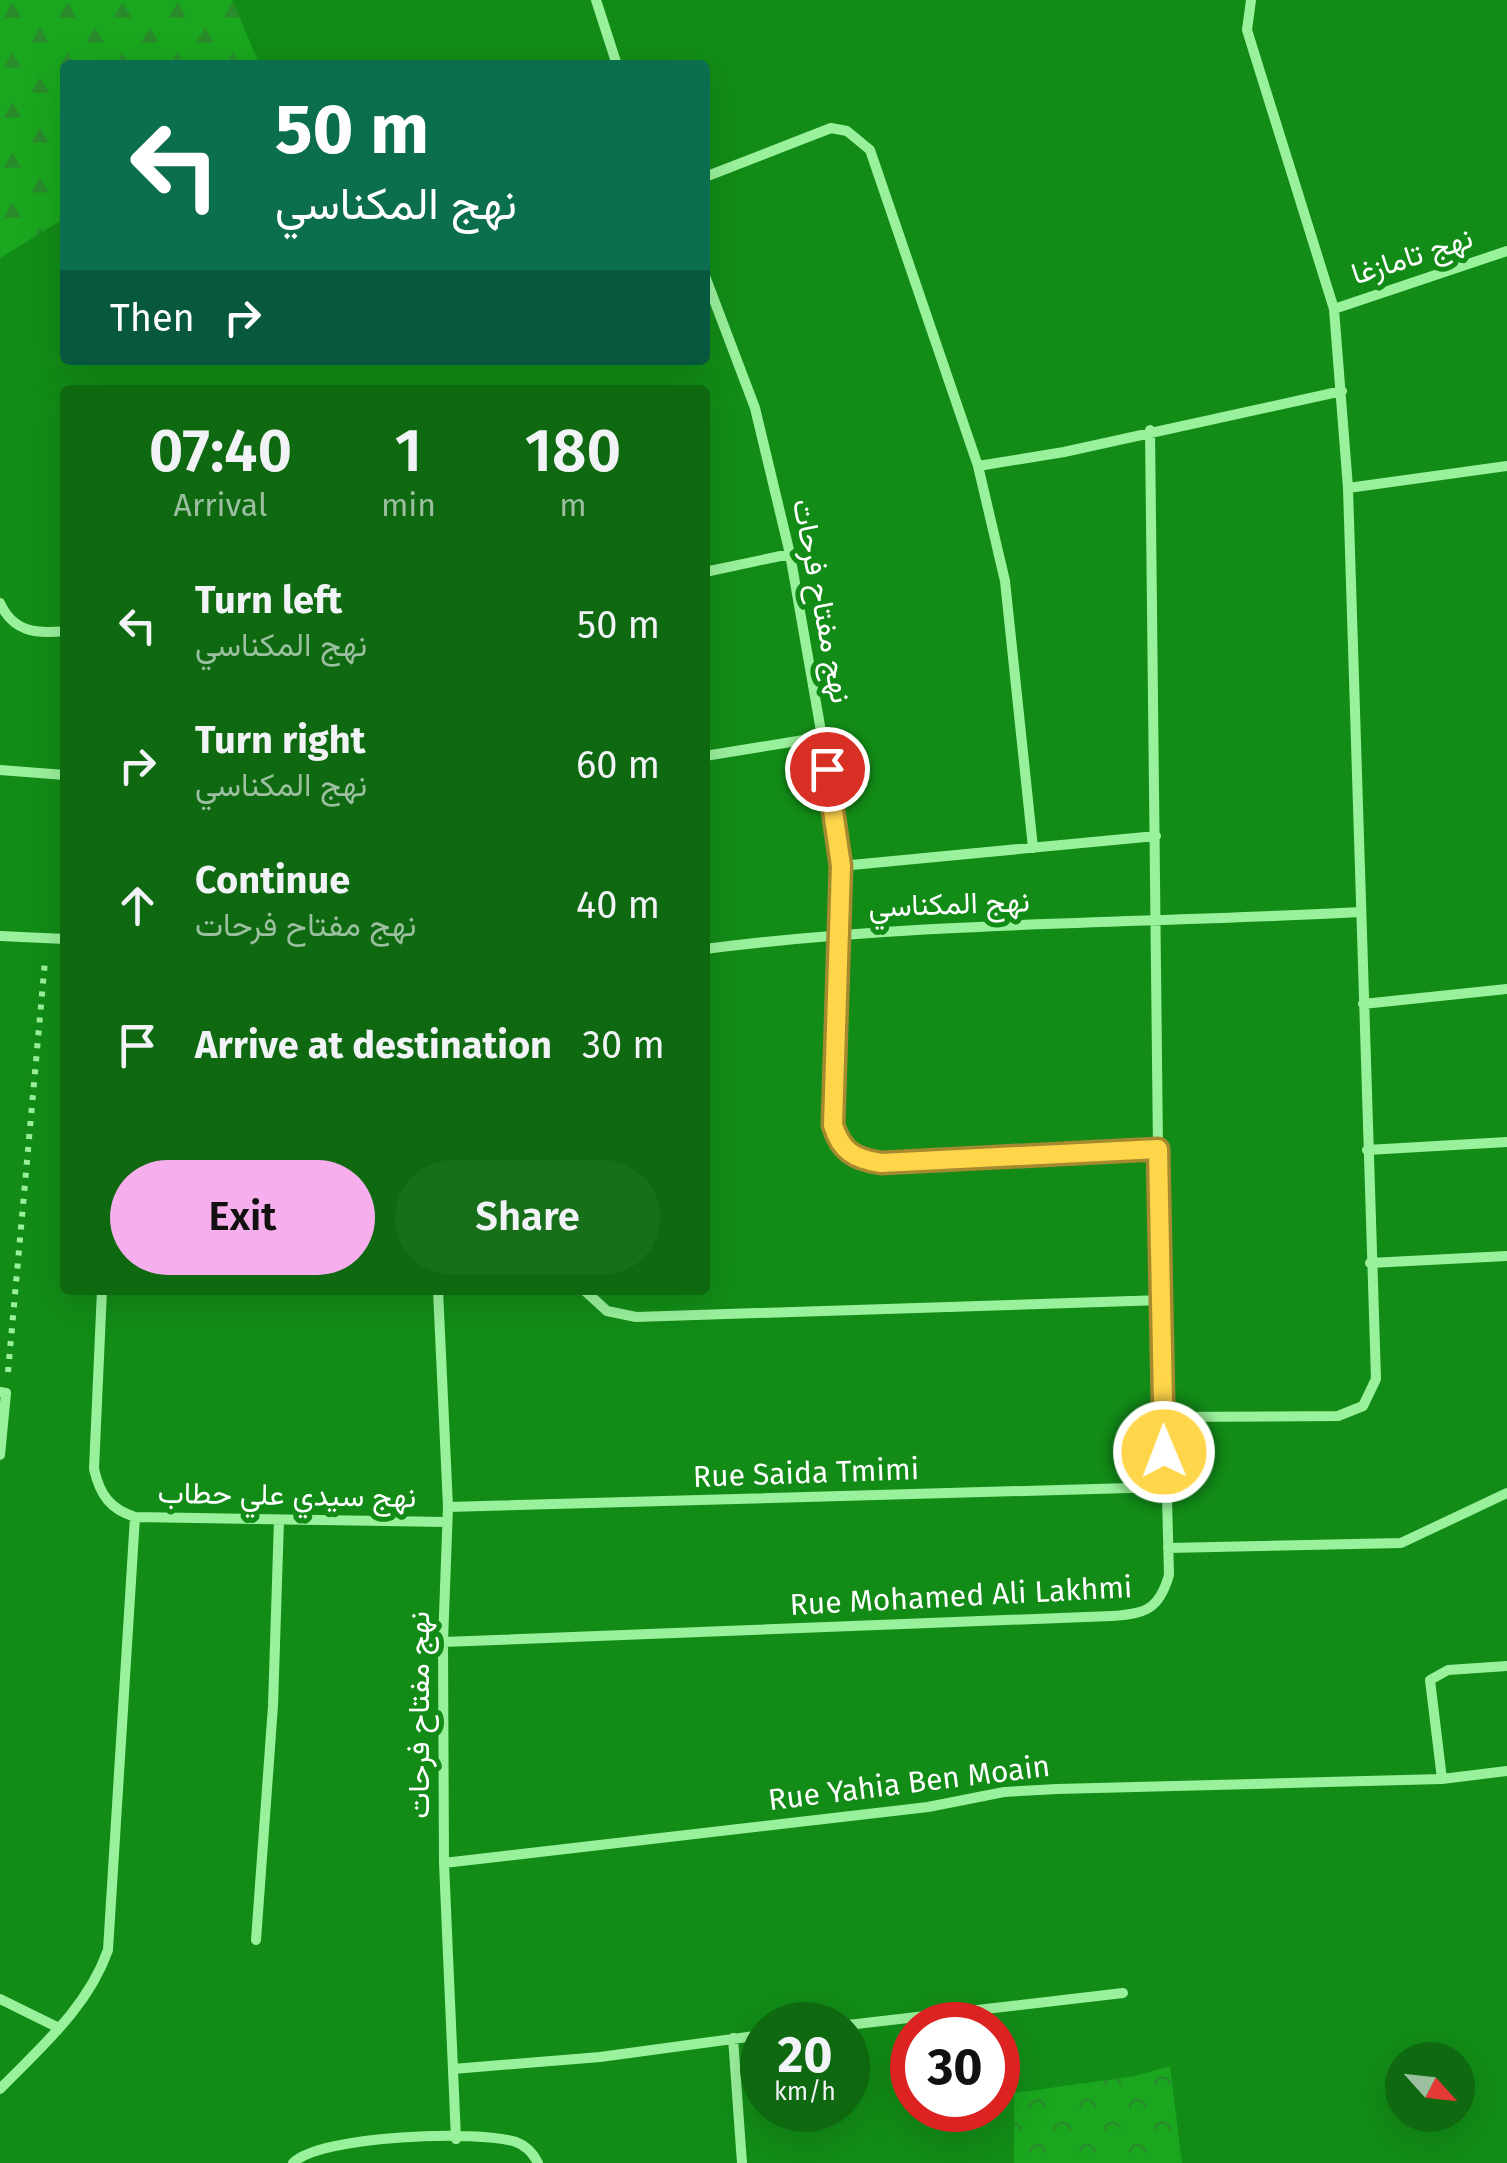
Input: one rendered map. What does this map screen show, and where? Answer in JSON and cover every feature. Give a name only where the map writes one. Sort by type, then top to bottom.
[{"type":"street","points":[[596,0],[615,60]]},
{"type":"street","points":[[1164,1417],[1338,1416],[1363,1406],[1376,1379],[1342,391],[1334,308],[1248,30],[1251,0]]},
{"type":"street","points":[[710,174],[831,128],[860,138],[878,167],[978,466],[1005,581],[1033,848]]},
{"type":"street","name":"نهج تامازغا","points":[[1334,308],[1507,251]]},
{"type":"street","name":"نهج مفتاح فرحات","points":[[710,289],[755,408],[790,554],[841,866],[837,932]]},
{"type":"street","points":[[978,466],[1064,452],[1150,430],[1342,391]]},
{"type":"street","name":"Rue Mohamed Ali Lakhmi","points":[[443,1642],[1137,1614],[1154,1608],[1161,1600],[1169,1575],[1158,1149],[1150,430]]},
{"type":"street","points":[[1348,488],[1507,466]]},
{"type":"street","points":[[710,571],[790,554]]},
{"type":"street","points":[[0,603],[6,616],[22,629],[40,634],[60,632]]},
{"type":"street","points":[[710,755],[822,737]]},
{"type":"street","points":[[0,770],[60,775]]},
{"type":"street","points":[[841,866],[1156,836]]},
{"type":"street","name":"نهج المكناسي","points":[[1158,1149],[881,1163],[849,1154],[838,1143],[833,1125],[837,932],[1155,924],[1360,912]]},
{"type":"street","points":[[710,948],[837,932]]},
{"type":"street","points":[[0,936],[60,939]]},
{"type":"street","points":[[1363,1004],[1507,990]]},
{"type":"street","points":[[1368,1150],[1507,1142]]},
{"type":"street","points":[[1370,1262],[1507,1256]]},
{"type":"street","name":"نهج سيدي علي حطاب","points":[[102,1295],[94,1470],[99,1490],[109,1504],[136,1518],[447,1522]]},
{"type":"street","name":"نهج مفتاح فرحات","points":[[438,1295],[448,1507],[443,1642],[444,1863],[456,2139]]},
{"type":"street","points":[[589,1295],[607,1311],[636,1316],[1163,1300]]},
{"type":"street","points":[[0,1455],[3,1392]]},
{"type":"street","name":"Rue Saida Tmimi","points":[[448,1507],[1165,1487]]},
{"type":"street","points":[[1168,1548],[1401,1543],[1507,1493]]},
{"type":"street","points":[[0,2089],[59,2028],[98,1977],[108,1950],[136,1518]]},
{"type":"street","points":[[256,1940],[273,1706],[279,1520]]},
{"type":"street","points":[[1442,1780],[1430,1680],[1448,1670],[1507,1666]]},
{"type":"street","name":"Rue Yahia Ben Moain","points":[[444,1863],[928,1807],[1004,1792],[1442,1780],[1507,1771]]},
{"type":"street","points":[[870,2023],[1123,1994]]},
{"type":"street","points":[[0,2000],[59,2028]]},
{"type":"street","points":[[453,2069],[600,2058],[740,2037]]},
{"type":"street","points":[[733,2038],[742,2163]]},
{"type":"street","points":[[298,2161],[370,2138],[512,2141],[531,2151],[538,2163]]},
{"type":"path","points":[[3,1392],[48,938]]},
{"type":"green space","points":[[0,0],[232,0],[258,60],[60,60],[60,221],[0,258]]},
{"type":"green space","points":[[1170,2066],[1182,2163],[1014,2163],[1014,2132],[1020,2132],[1020,2092],[1135,2076]]},
{"type":"route","points":[[827,769],[841,866],[833,1125],[838,1143],[849,1154],[881,1163],[1158,1149],[1164,1452]]}]
